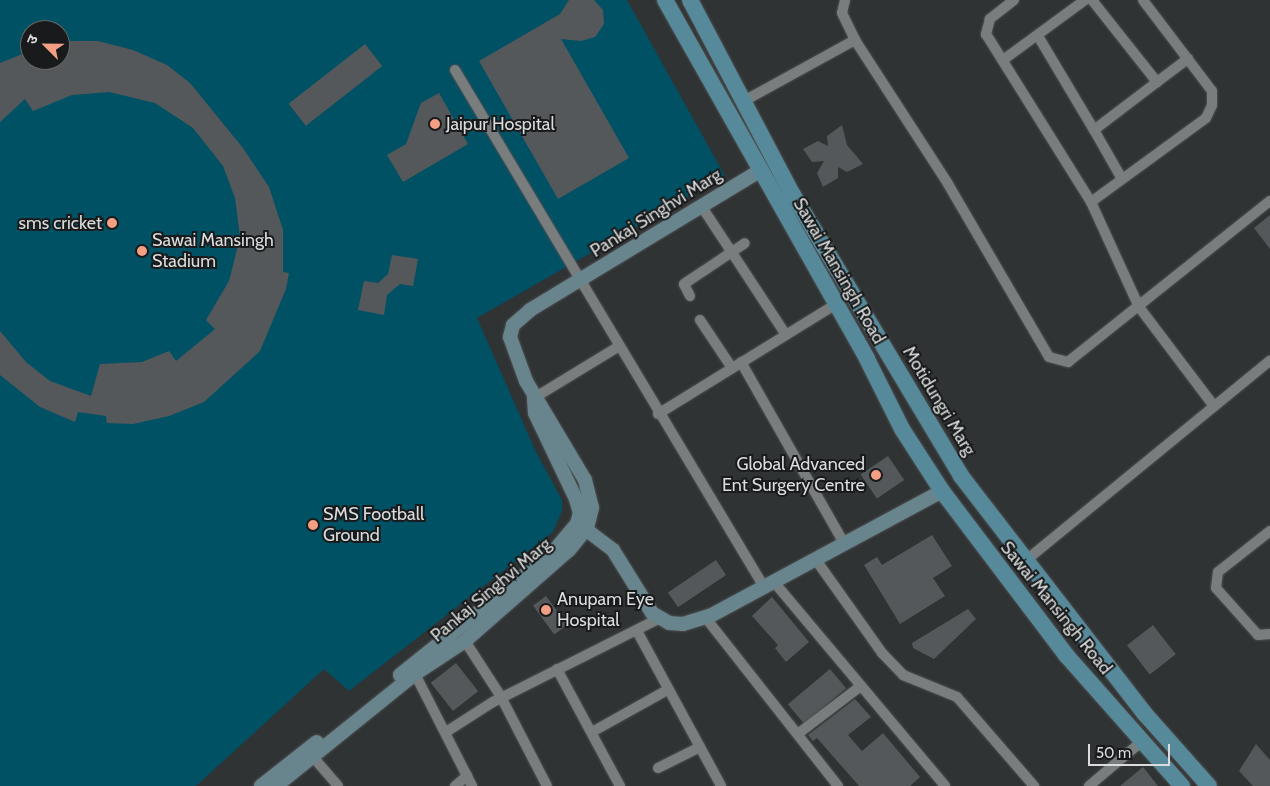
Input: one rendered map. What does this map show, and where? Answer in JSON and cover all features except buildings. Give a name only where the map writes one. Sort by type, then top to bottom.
[{"type":"main road","name":"Sawai Mansingh Road","points":[[665,0],[758,172],[836,304],[902,429],[942,491],[1030,609],[1140,742],[1182,786]]},
{"type":"main road","name":"Motidungri Marg","points":[[690,0],[793,194],[942,445],[1024,562],[1145,714],[1206,783]]},
{"type":"main road","points":[[1206,783],[1221,786]]},
{"type":"street","points":[[845,0],[842,13],[856,40],[948,184],[1049,357],[1068,362],[1270,201]]},
{"type":"street","points":[[1014,0],[990,19],[986,34],[1091,202],[1139,307],[1214,406]]},
{"type":"street","points":[[1003,60],[1085,0]]},
{"type":"street","points":[[1092,0],[1157,82]]},
{"type":"street","points":[[1091,202],[1206,118],[1212,105],[1212,91],[1143,0]]},
{"type":"street","points":[[1038,36],[1122,179]]},
{"type":"street","points":[[744,101],[856,40]]},
{"type":"street","points":[[1094,130],[1188,59]]},
{"type":"street","points":[[456,70],[658,414],[769,584],[861,686],[945,786]]},
{"type":"street","name":"Pankaj Singhvi Marg","points":[[413,670],[464,641],[569,550],[582,526],[576,499],[535,413],[534,398],[514,352],[510,336],[513,325],[530,310],[580,282],[758,172]]},
{"type":"street","points":[[702,207],[786,335]]},
{"type":"street","points":[[690,296],[684,284],[744,243]]},
{"type":"street","points":[[658,414],[836,304]]},
{"type":"street","points":[[700,320],[732,368]]},
{"type":"street","points":[[534,398],[618,347]]},
{"type":"street","points":[[1024,562],[1270,361]]},
{"type":"street","points":[[741,362],[844,544]]},
{"type":"street","points":[[582,526],[613,550],[652,613],[660,618],[683,624],[705,617],[816,560],[942,491]]},
{"type":"street","name":"Pankaj Singhvi Marg","points":[[276,786],[310,754],[413,670],[456,629],[554,551],[582,526]]},
{"type":"street","points":[[1270,531],[1218,572],[1216,588],[1258,635],[1270,634]]},
{"type":"street","points":[[816,560],[882,653],[903,675],[957,697],[1034,786]]},
{"type":"street","points":[[705,617],[724,645],[799,733],[838,786]]},
{"type":"street","points":[[446,732],[502,697],[660,618]]},
{"type":"street","points":[[456,629],[502,697],[547,786]]},
{"type":"street","points":[[637,631],[667,690],[721,786]]},
{"type":"street","points":[[557,669],[620,786]]},
{"type":"street","points":[[413,670],[472,786]]},
{"type":"street","points":[[799,733],[861,686]]},
{"type":"street","points":[[592,732],[667,690]]},
{"type":"street","points":[[1089,786],[1140,742]]},
{"type":"street","points":[[658,768],[700,748]]},
{"type":"street","name":"Pankaj Singhvi Marg","points":[[261,786],[310,754]]},
{"type":"street","points":[[310,754],[338,786]]},
{"type":"street","points":[[455,786],[467,776]]},
{"type":"shaded area","points":[[0,0],[627,0],[725,176],[477,318],[535,450],[562,500],[562,511],[553,532],[349,691],[324,669],[196,786],[0,786]]},
{"type":"place","name":"Jaipur Hospital","points":[[435,124]]},
{"type":"place","name":"sms cricket","points":[[112,223]]},
{"type":"place","name":"Sawai Mansingh Stadium","points":[[142,251]]},
{"type":"place","name":"Global Advanced Ent Surgery Centre","points":[[876,475]]},
{"type":"place","name":"SMS Football Ground","points":[[313,525]]},
{"type":"place","name":"Anupam Eye Hospital","points":[[546,610]]}]
